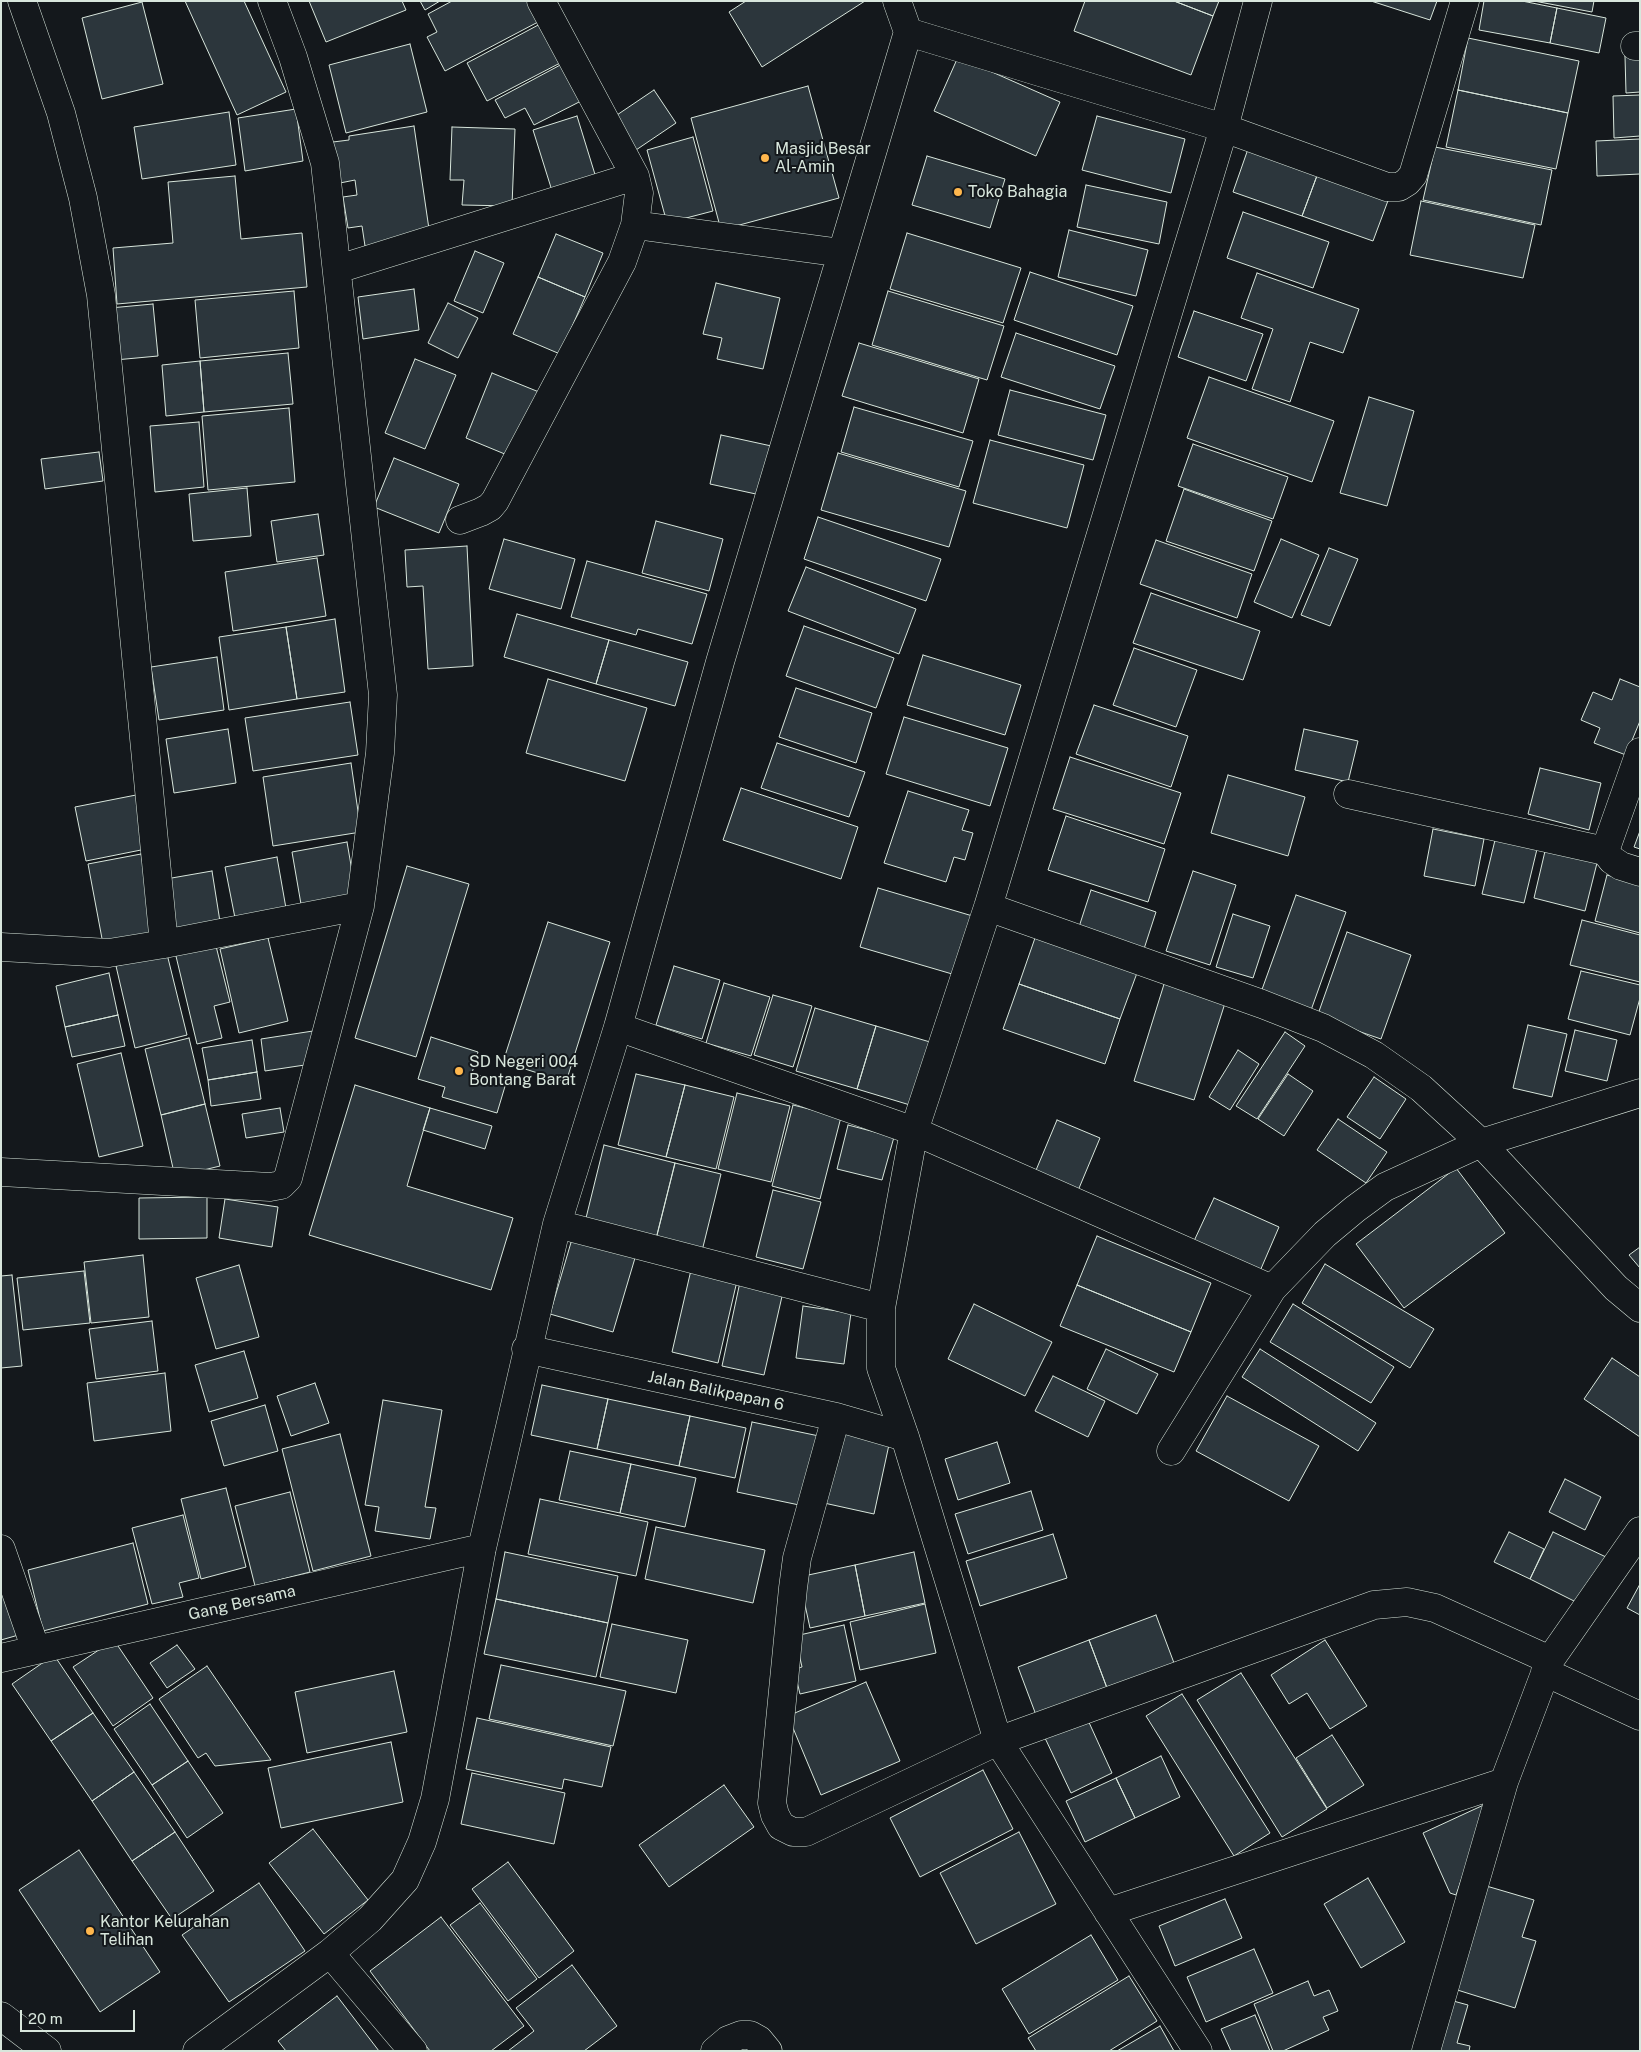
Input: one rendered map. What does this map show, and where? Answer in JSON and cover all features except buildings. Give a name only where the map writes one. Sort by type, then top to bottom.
[{"type":"street","points":[[22,1],[61,113],[83,198],[100,295],[164,944]]},
{"type":"street","points":[[1,1172],[270,1187],[281,1185],[288,1178],[360,906],[380,753],[383,695],[338,268],[325,163],[293,57],[272,1]]},
{"type":"street","points":[[460,520],[481,512],[490,507],[495,501],[622,262],[634,225],[639,193],[635,176],[541,1]]},
{"type":"street","points":[[197,2051],[330,1953],[370,1919],[405,1880],[422,1842],[436,1799],[482,1548],[556,1224],[618,1027],[720,662],[908,32],[897,1]]},
{"type":"street","points":[[1198,2051],[998,1741],[905,1437],[881,1368],[881,1308],[914,1130],[988,906],[1224,128],[1258,1]]},
{"type":"street","points":[[908,32],[1224,128],[1387,187],[1399,187],[1413,175],[1465,1]]},
{"type":"street","points":[[338,268],[635,176]]},
{"type":"street","points":[[634,225],[842,253]]},
{"type":"street","points":[[1605,851],[1640,752]]},
{"type":"street","points":[[1348,794],[1605,851],[1612,860],[1621,866],[1640,872]]},
{"type":"street","points":[[1,947],[109,953],[360,906]]},
{"type":"street","points":[[988,906],[1262,1004],[1323,1028],[1374,1055],[1421,1088],[1481,1143],[1616,1288],[1640,1308]]},
{"type":"street","points":[[618,1027],[914,1130],[1272,1289]]},
{"type":"street","points":[[1171,1451],[1272,1289],[1324,1234],[1385,1186],[1481,1143],[1640,1093]]},
{"type":"street","points":[[556,1224],[881,1308]]},
{"type":"street","name":"Jalan Balikpapan 6","points":[[526,1349],[836,1417],[905,1437]]},
{"type":"street","points":[[836,1417],[797,1558],[772,1803],[775,1816],[781,1826],[793,1832],[806,1832],[998,1741],[1374,1605],[1407,1602],[1435,1608],[1552,1660],[1640,1716]]},
{"type":"street","points":[[1426,2051],[1504,1782],[1552,1660],[1640,1530]]},
{"type":"street","name":"Gang Bersama","points":[[1,1658],[482,1548]]},
{"type":"street","points":[[1,1549],[36,1650]]},
{"type":"street","points":[[1108,1912],[1504,1782]]},
{"type":"street","points":[[330,1953],[413,2051]]},
{"type":"street","points":[[1,2016],[47,2051]]},
{"type":"street","points":[[715,2051],[728,2040],[740,2035],[750,2035],[759,2040],[768,2051]]},
{"type":"place","name":"Masjid Besar Al-Amin","points":[[765,158]]},
{"type":"place","name":"Toko Bahagia","points":[[958,192]]},
{"type":"place","name":"SD Negeri 004 Bontang Barat","points":[[459,1071]]},
{"type":"place","name":"Kantor Kelurahan Telihan","points":[[90,1931]]}]
